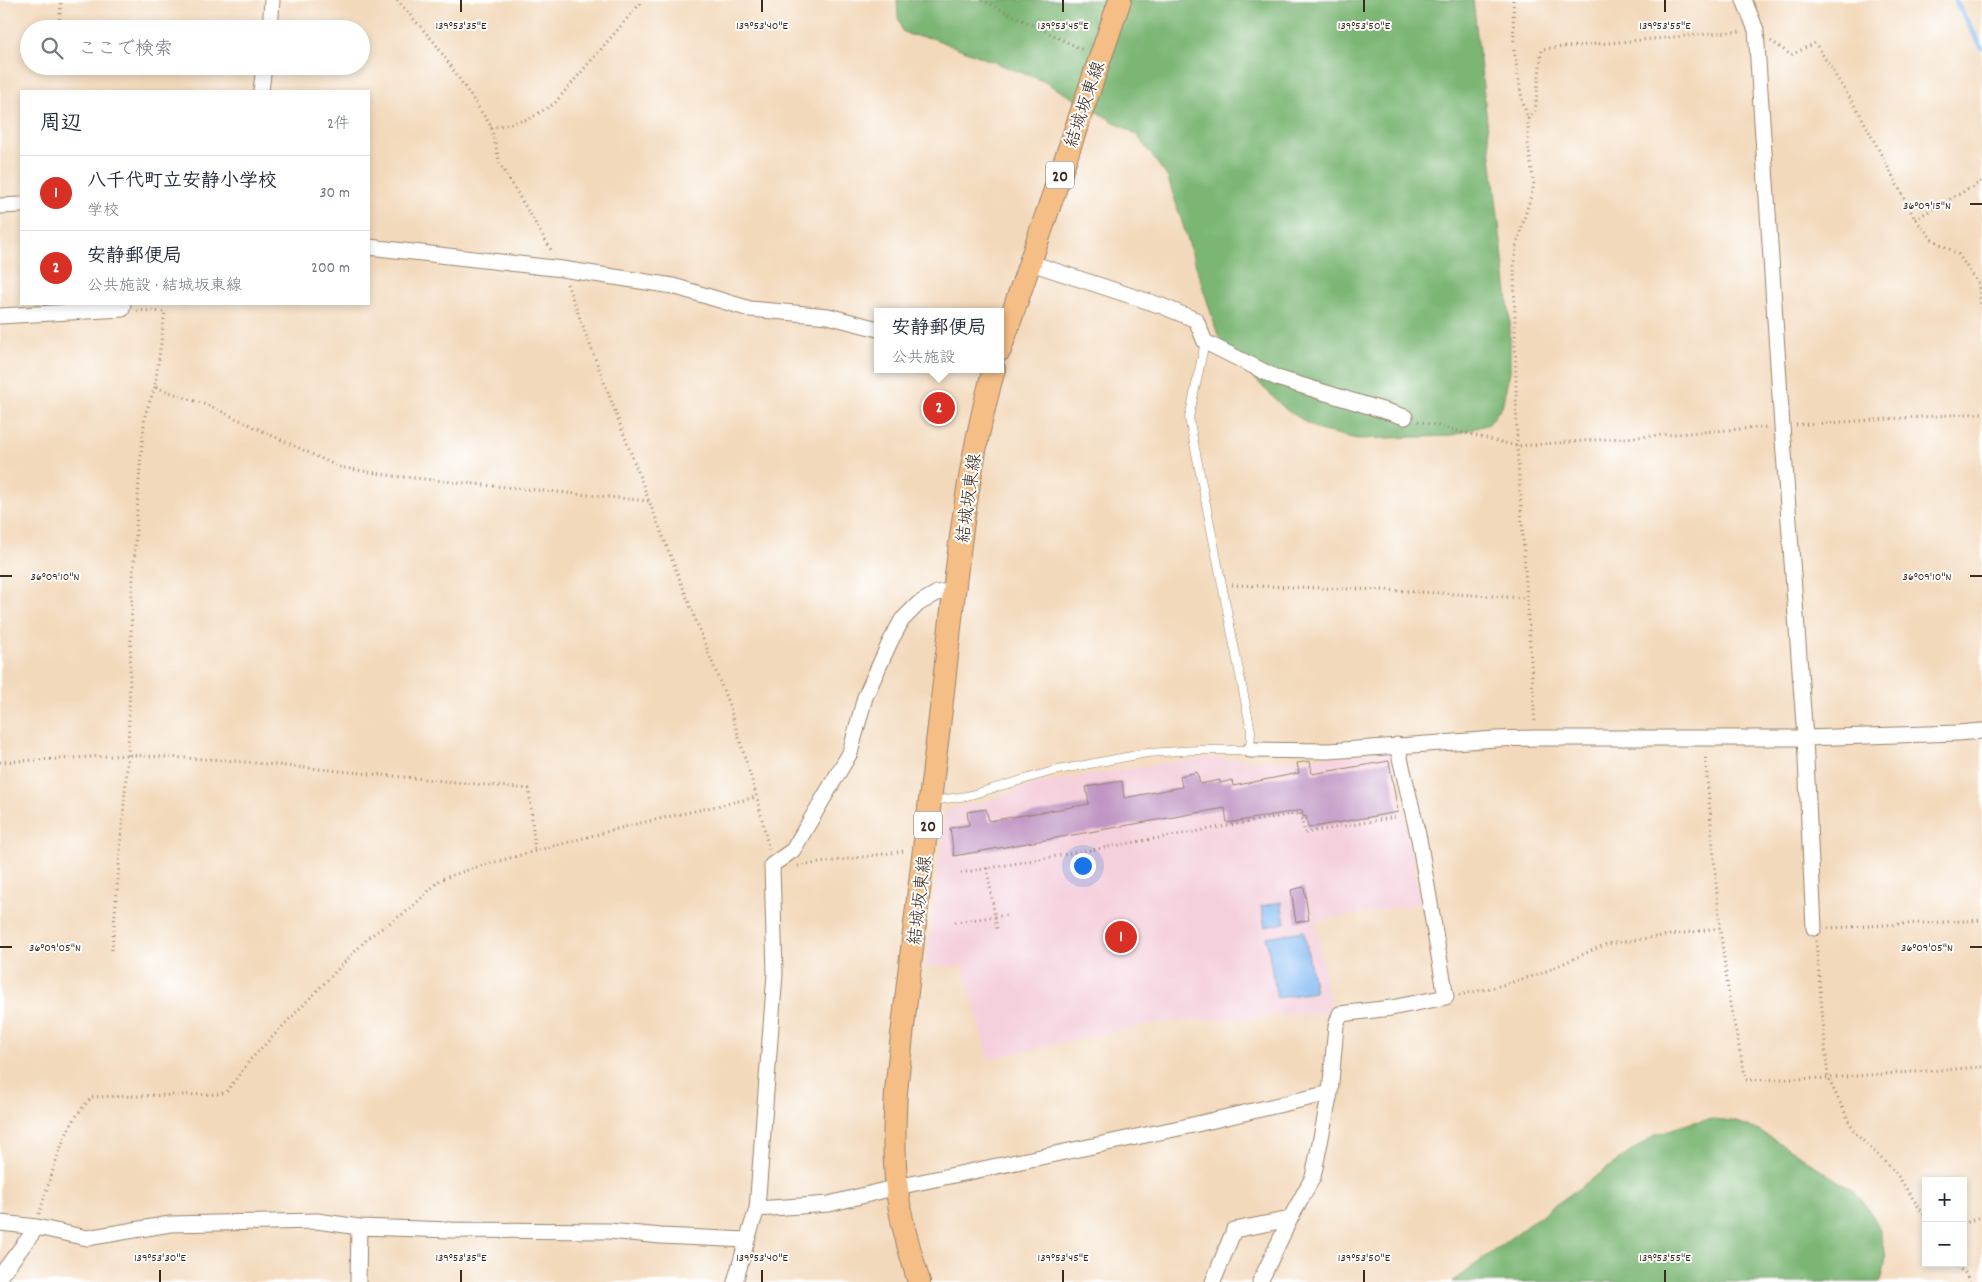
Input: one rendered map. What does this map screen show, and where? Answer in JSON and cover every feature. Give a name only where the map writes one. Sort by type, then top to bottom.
[{"type":"main road","name":"結城坂東線","points":[[1004,339],[1120,0]]},
{"type":"main road","name":"結城坂東線","points":[[919,1282],[904,1229],[897,1186],[894,1143],[896,1092],[954,590],[980,418],[993,373]]},
{"type":"street","points":[[271,20],[272,0]]},
{"type":"street","points":[[1744,0],[1756,30],[1805,738],[1814,928]]},
{"type":"street","points":[[261,90],[263,75]]},
{"type":"street","points":[[0,206],[20,205]]},
{"type":"street","points":[[370,246],[562,269],[673,286],[750,309],[828,316],[874,328]]},
{"type":"street","points":[[1031,263],[1162,306],[1196,320],[1205,342],[1277,378],[1405,417]]},
{"type":"street","points":[[0,316],[122,306]]},
{"type":"street","points":[[735,1282],[758,1209],[776,974],[772,867],[793,850],[850,752],[865,697],[902,620],[918,604],[937,594],[954,590]]},
{"type":"street","points":[[1250,750],[1329,751],[1397,745],[1536,738],[1805,738],[1982,731]]},
{"type":"street","points":[[1260,1282],[1312,1178],[1330,1093],[1336,1026],[1340,1014],[1391,1008],[1446,997],[1419,839],[1397,745]]},
{"type":"street","points":[[758,1209],[829,1204],[897,1186],[1184,1127],[1330,1093]]},
{"type":"street","points":[[1213,1282],[1234,1230],[1290,1219]]},
{"type":"street","points":[[0,1223],[37,1227],[87,1238],[170,1224],[317,1221],[359,1227],[452,1230],[609,1231],[661,1236],[747,1240]]},
{"type":"street","points":[[0,1276],[37,1227]]},
{"type":"street","points":[[358,1282],[359,1227]]},
{"type":"lane","points":[[930,802],[967,796],[1053,771],[1147,753],[1198,750],[1250,750],[1251,731],[1189,418],[1205,342]]},
{"type":"path","points":[[60,20],[61,0]]},
{"type":"path","points":[[397,0],[435,43],[491,128],[500,164],[562,269],[649,501],[729,705],[757,797],[772,867],[925,848]]},
{"type":"path","points":[[491,128],[529,118],[554,104],[643,0]]},
{"type":"path","points":[[982,0],[1100,59]]},
{"type":"path","points":[[1513,0],[1514,50],[1522,99],[1528,118],[1528,144],[1534,185],[1514,256],[1517,446],[1536,738]]},
{"type":"path","points":[[1528,118],[1534,110],[1542,49],[1756,30],[1791,56],[1814,44],[1860,114],[1915,219],[1932,239],[1958,254],[1978,283],[1982,312]]},
{"type":"path","points":[[1915,219],[1982,181]]},
{"type":"path","points":[[112,950],[128,755],[132,594],[140,465],[145,416],[155,387],[165,312],[122,306]]},
{"type":"path","points":[[155,387],[212,407],[339,466],[393,476],[649,501]]},
{"type":"path","points":[[1405,417],[1517,446],[1982,413]]},
{"type":"path","points":[[1222,584],[1385,590],[1526,598]]},
{"type":"path","points":[[1704,737],[1720,928],[1730,1004],[1746,1080],[1828,1078],[1982,1067]]},
{"type":"path","points":[[0,762],[128,755],[224,760],[529,789],[536,851]]},
{"type":"path","points":[[37,1227],[39,1214],[65,1137],[80,1109],[92,1097],[220,1094],[227,1091],[251,1059],[369,937],[410,909],[441,879],[632,825],[757,797]]},
{"type":"path","points":[[961,873],[1300,813],[1304,834],[1396,817]]},
{"type":"path","points":[[987,868],[997,930]]},
{"type":"path","points":[[955,922],[1008,915]]},
{"type":"path","points":[[1922,1212],[1896,1173],[1855,1133],[1828,1078],[1814,928],[1982,920]]},
{"type":"path","points":[[1446,997],[1495,987],[1540,974],[1606,944],[1720,928]]},
{"type":"path","points":[[1967,1222],[1982,1216]]},
{"type":"path","points":[[1958,1267],[1965,1273],[1970,1282]]},
{"type":"shaded area","points":[[1392,751],[1421,903],[1316,922],[1331,1013],[1157,1023],[989,1059],[963,966],[926,967],[945,810],[982,802],[1034,784],[1146,766],[1209,758],[1275,761]]},
{"type":"green space","points":[[897,0],[1473,0],[1510,320],[1510,371],[1502,406],[1489,424],[1449,436],[1357,439],[1319,430],[1285,409],[1230,354],[1218,335],[1168,178],[1137,135],[1043,81],[932,38],[910,35],[902,31],[898,16]]},
{"type":"green space","points":[[1713,1119],[1736,1122],[1759,1131],[1845,1185],[1857,1195],[1865,1204],[1882,1236],[1885,1259],[1884,1271],[1880,1282],[1452,1282],[1548,1210],[1656,1134],[1694,1122]]},
{"type":"water","points":[[1281,902],[1285,923],[1265,927],[1261,906]]},
{"type":"water","points":[[1304,931],[1315,992],[1277,998],[1266,937]]},
{"type":"building","points":[[1310,761],[1312,774],[1389,761],[1398,812],[1308,828],[1306,816],[1303,817],[1302,810],[1227,823],[1225,808],[954,856],[950,828],[969,825],[967,812],[986,809],[989,821],[1089,804],[1086,787],[1122,781],[1124,798],[1182,787],[1180,776],[1197,772],[1200,784],[1232,780],[1233,786],[1299,773],[1297,763]]},
{"type":"building","points":[[1304,887],[1309,920],[1296,922],[1291,890]]},
{"type":"waterway","points":[[1955,0],[1982,48]]},
{"type":"place","name":"安静郵便局","points":[[939,408]]},
{"type":"place","name":"八千代町立安静小学校","points":[[1121,937]]}]
